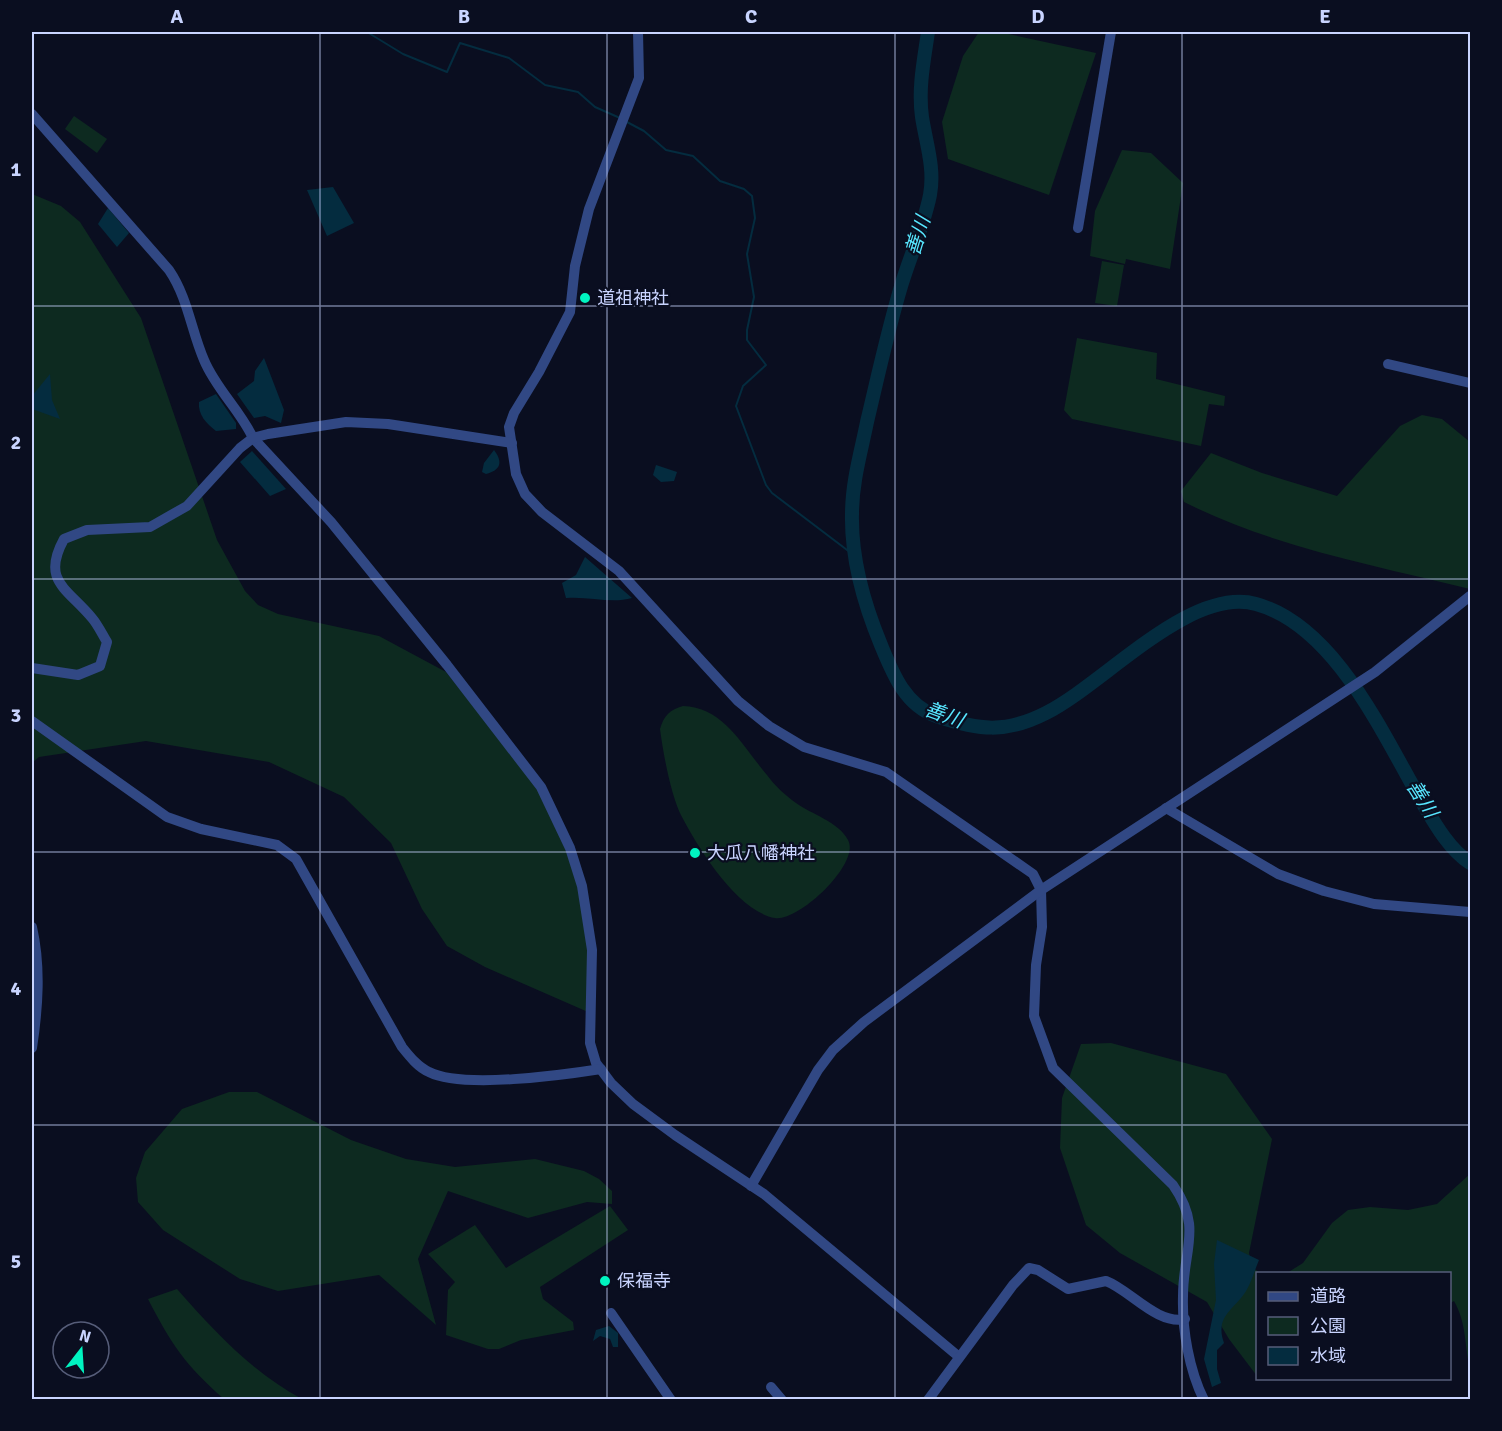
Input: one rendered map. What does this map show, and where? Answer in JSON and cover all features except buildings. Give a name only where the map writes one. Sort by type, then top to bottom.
[{"type":"street","points":[[638,32],[639,78],[590,208],[575,266],[570,312],[539,372],[514,413],[509,427],[516,474],[525,494],[542,512],[619,571],[738,701],[769,726],[804,747],[885,772],[1033,874],[1041,890],[1042,927],[1035,965],[1034,1016],[1053,1068],[1173,1185],[1185,1202],[1190,1220],[1182,1298],[1192,1368],[1204,1400]]},
{"type":"street","points":[[1078,228],[1111,32]]},
{"type":"street","points":[[32,114],[145,240],[180,285],[204,360],[225,396],[246,422],[253,438],[338,531],[447,665],[541,787],[570,848],[582,886],[592,950],[590,1044],[593,1057],[601,1069],[633,1104],[751,1186],[958,1356]]},
{"type":"street","points":[[1388,364],[1470,383]]},
{"type":"street","points":[[32,668],[78,675],[100,666],[107,642],[93,619],[58,582],[54,558],[64,539],[87,530],[150,527],[187,506],[213,475],[253,438],[346,422],[398,425],[512,443]]},
{"type":"street","points":[[751,1186],[818,1070],[834,1050],[864,1022],[1041,890],[1375,672],[1470,596]]},
{"type":"street","points":[[32,721],[167,817],[184,824],[250,838],[285,850],[296,859],[402,1047],[413,1061],[429,1073],[464,1081],[523,1078],[601,1069]]},
{"type":"street","points":[[1166,808],[1278,874],[1324,891],[1374,904],[1470,912]]},
{"type":"street","points":[[32,927],[38,952],[36,1019],[32,1048]]},
{"type":"street","points":[[928,1400],[958,1356],[1029,1268],[1038,1270],[1068,1289],[1106,1281],[1159,1314],[1176,1321],[1185,1319]]},
{"type":"street","points":[[611,1313],[671,1400]]},
{"type":"street","points":[[771,1387],[782,1400]]},
{"type":"green space","points":[[979,32],[999,32],[1096,53],[1049,195],[948,159],[942,122],[963,56]]},
{"type":"green space","points":[[74,116],[107,139],[97,153],[65,129]]},
{"type":"green space","points":[[1122,150],[1151,153],[1183,183],[1170,269],[1126,259],[1125,264],[1090,256],[1095,211]]},
{"type":"green space","points":[[32,194],[61,206],[80,222],[141,318],[217,540],[245,591],[258,605],[278,614],[379,636],[446,672],[554,807],[586,887],[588,1012],[485,967],[447,946],[422,909],[391,843],[344,797],[269,762],[146,741],[39,757],[32,763]]},
{"type":"green space","points":[[1102,261],[1124,265],[1117,306],[1095,303]]},
{"type":"green space","points":[[1077,338],[1157,353],[1156,379],[1225,396],[1224,406],[1209,404],[1201,446],[1072,419],[1064,410]]},
{"type":"green space","points":[[1422,415],[1442,419],[1470,442],[1470,589],[1288,543],[1218,518],[1184,502],[1181,491],[1211,453],[1262,473],[1337,496],[1400,426]]},
{"type":"green space","points":[[683,706],[710,713],[721,721],[741,741],[780,790],[802,807],[838,828],[848,840],[850,850],[837,876],[812,901],[798,911],[786,917],[775,918],[747,904],[721,877],[689,830],[678,808],[671,786],[660,729],[668,714]]},
{"type":"green space","points":[[1111,1043],[1226,1074],[1272,1139],[1249,1253],[1252,1267],[1259,1272],[1256,1272],[1256,1375],[1229,1339],[1207,1302],[1120,1253],[1086,1225],[1060,1148],[1062,1098],[1081,1044]]},
{"type":"green space","points":[[229,1092],[257,1092],[351,1140],[406,1159],[455,1167],[535,1159],[584,1171],[599,1179],[612,1191],[612,1204],[587,1202],[528,1218],[448,1191],[418,1259],[436,1325],[379,1275],[278,1291],[240,1279],[199,1253],[163,1230],[138,1202],[136,1178],[145,1152],[182,1109]]},
{"type":"green space","points":[[1470,1174],[1470,1369],[1461,1318],[1454,1301],[1451,1302],[1451,1272],[1289,1272],[1303,1263],[1332,1223],[1348,1210],[1370,1207],[1408,1210],[1437,1204]]},
{"type":"green space","points":[[610,1206],[628,1230],[540,1287],[543,1299],[573,1322],[574,1330],[521,1340],[499,1349],[488,1349],[446,1335],[448,1290],[455,1282],[428,1254],[475,1225],[506,1268]]},
{"type":"green space","points":[[177,1289],[235,1350],[267,1376],[302,1399],[224,1399],[180,1354],[148,1299]]},
{"type":"water","points":[[333,187],[354,223],[327,236],[307,190]]},
{"type":"water","points":[[108,208],[129,233],[117,247],[98,224]]},
{"type":"water","points":[[264,358],[284,410],[281,423],[265,416],[254,418],[237,394],[254,381],[255,371]]},
{"type":"water","points":[[50,374],[52,400],[60,419],[32,409],[32,396]]},
{"type":"water","points":[[216,394],[236,423],[236,429],[216,431],[201,415],[199,402]]},
{"type":"water","points":[[494,450],[499,458],[499,465],[495,470],[486,474],[482,472],[484,463]]},
{"type":"water","points":[[252,451],[286,489],[270,496],[240,462]]},
{"type":"water","points":[[656,465],[677,472],[674,481],[661,482],[653,475]]},
{"type":"water","points":[[585,557],[632,598],[616,600],[566,598],[562,583],[576,575]]},
{"type":"water","points":[[1217,1240],[1259,1260],[1247,1290],[1222,1323],[1224,1343],[1217,1350],[1217,1369],[1221,1383],[1212,1387],[1204,1359],[1216,1300],[1214,1264]]},
{"type":"water","points":[[609,1326],[618,1333],[618,1347],[613,1347],[610,1339],[600,1336],[593,1341],[596,1330]]},
{"type":"waterway","points":[[367,32],[403,54],[447,72],[460,43],[509,58],[545,85],[578,92],[595,107],[620,118]]},
{"type":"waterway","name":"善川","points":[[928,32],[921,95],[922,117],[931,165],[930,195],[888,335],[867,422],[852,502],[852,531],[856,564],[864,597],[890,667],[901,687],[916,704],[936,716],[979,727],[992,728],[1018,724],[1046,713],[1069,699],[1176,623],[1204,609],[1230,602],[1256,604],[1285,616],[1310,635],[1334,659],[1374,717],[1437,827],[1455,851],[1470,863]]},
{"type":"waterway","points":[[625,121],[644,131],[666,150],[693,156],[720,181],[744,189],[752,196],[755,218],[747,254],[754,297],[747,340],[766,365],[743,386],[736,406],[766,485],[772,493],[855,556]]},
{"type":"place","name":"道祖神社","points":[[585,298]]},
{"type":"place","name":"大瓜八幡神社","points":[[695,853]]},
{"type":"place","name":"保福寺","points":[[605,1281]]}]
